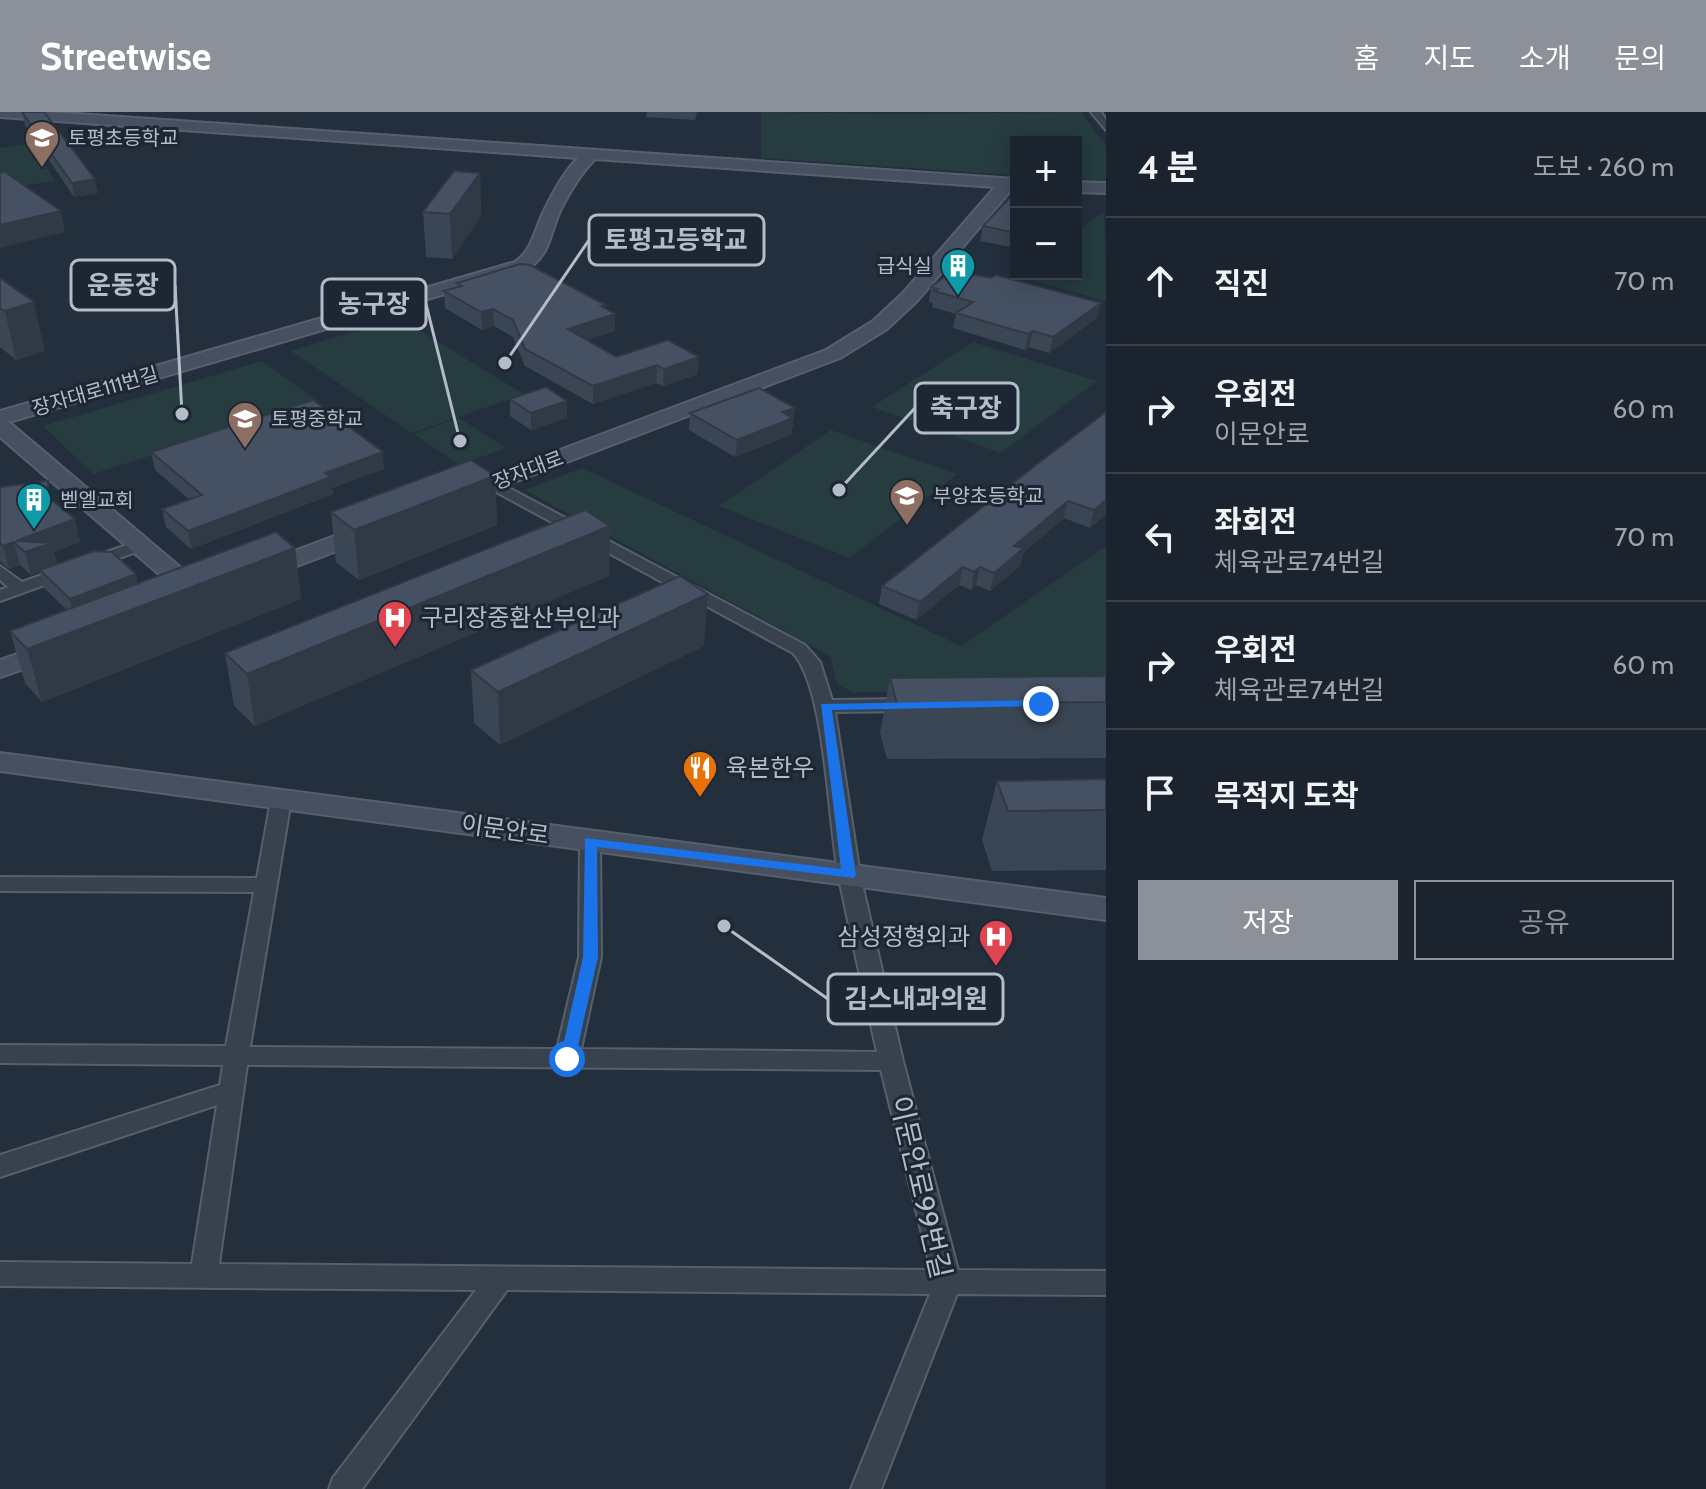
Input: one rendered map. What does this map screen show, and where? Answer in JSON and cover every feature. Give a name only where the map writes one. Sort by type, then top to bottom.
[{"type":"street","points":[[183,129],[202,112]]},
{"type":"street","points":[[1096,112],[1106,127]]},
{"type":"street","name":"장자대로","points":[[0,113],[53,114],[183,129]]},
{"type":"street","name":"장자대로","points":[[0,120],[183,129],[1010,187]]},
{"type":"street","name":"장자대로111번길","points":[[0,418],[521,266],[537,253],[551,213],[576,169],[587,159]]},
{"type":"street","name":"장자대로","points":[[440,504],[833,354],[880,325],[910,297],[1010,187]]},
{"type":"street","points":[[1082,187],[1106,188]]},
{"type":"street","points":[[1082,195],[1106,196]]},
{"type":"street","points":[[0,426],[138,546],[206,592],[171,605]]},
{"type":"street","name":"이문안로99번길","points":[[492,484],[799,649],[811,662],[825,706],[849,875],[891,1061],[948,1283],[866,1489]]},
{"type":"street","points":[[243,578],[398,519]]},
{"type":"street","points":[[0,596],[138,546]]},
{"type":"street","points":[[0,571],[19,589]]},
{"type":"street","points":[[0,669],[74,641]]},
{"type":"street","points":[[825,706],[934,705]]},
{"type":"street","name":"이문안로","points":[[0,762],[1106,909]]},
{"type":"street","points":[[203,1278],[236,1057],[281,800]]},
{"type":"street","points":[[567,1059],[590,957],[590,841]]},
{"type":"street","points":[[0,884],[267,885]]},
{"type":"street","points":[[0,1054],[891,1061]]},
{"type":"street","points":[[0,1166],[231,1091]]},
{"type":"street","points":[[0,1274],[1106,1283]]},
{"type":"street","points":[[344,1489],[499,1280]]},
{"type":"green space","points":[[761,112],[1081,112],[1106,146],[1106,182],[1082,180],[1082,136],[1010,136],[1010,175],[761,158]]},
{"type":"green space","points":[[31,143],[55,181],[0,189],[0,148]]},
{"type":"green space","points":[[1104,212],[1106,301],[1031,280],[1082,280],[1082,227]]},
{"type":"green space","points":[[398,318],[524,394],[412,433],[291,351]]},
{"type":"green space","points":[[973,342],[1097,381],[1001,453],[872,407]]},
{"type":"green space","points":[[262,361],[319,402],[93,474],[43,426]]},
{"type":"green space","points":[[459,418],[506,448],[460,465],[414,434]]},
{"type":"green space","points":[[831,430],[957,474],[850,558],[719,506]]},
{"type":"green space","points":[[582,468],[961,646],[1106,546],[1106,692],[852,692],[837,684],[830,656],[525,490]]},
{"type":"building","points":[[22,112],[44,112],[95,179],[72,183]]},
{"type":"building","points":[[454,171],[480,173],[450,214],[423,212]]},
{"type":"building","points":[[5,172],[61,211],[0,225],[0,173]]},
{"type":"building","points":[[1010,197],[1010,232],[983,226]]},
{"type":"building","points":[[520,264],[530,265],[606,305],[601,306],[615,314],[568,329],[616,357],[668,340],[699,357],[664,369],[657,365],[593,386],[525,349],[513,320],[493,309],[481,312],[444,291],[462,286],[457,283]]},
{"type":"building","points":[[952,271],[991,278],[996,275],[1101,303],[1053,337],[1033,331],[1028,334],[956,313],[973,302],[934,291],[938,289],[931,287]]},
{"type":"building","points":[[0,278],[34,302],[5,311],[0,308]]},
{"type":"building","points":[[546,387],[567,401],[531,413],[510,399]]},
{"type":"building","points":[[759,388],[795,408],[782,412],[793,418],[737,440],[690,413]]},
{"type":"building","points":[[313,400],[383,452],[325,473],[331,477],[188,531],[162,509],[202,495],[151,452]]},
{"type":"building","points":[[1106,412],[1106,500],[1094,510],[1068,501],[1014,546],[1024,548],[994,573],[980,567],[974,572],[963,567],[920,602],[882,586],[1041,461]]},
{"type":"building","points":[[471,460],[495,476],[354,530],[331,512]]},
{"type":"building","points":[[48,481],[48,497],[75,519],[16,541],[52,543],[25,552],[14,542],[3,546],[0,543],[0,487]]},
{"type":"building","points":[[585,510],[610,526],[247,674],[225,653]]},
{"type":"building","points":[[276,532],[295,548],[27,649],[10,631]]},
{"type":"building","points":[[94,551],[112,552],[136,574],[70,599],[40,570]]},
{"type":"building","points":[[680,576],[708,594],[498,692],[471,670]]},
{"type":"building","points":[[1106,676],[1106,702],[897,704],[890,678]]},
{"type":"building","points":[[1106,779],[1106,810],[1008,811],[997,781]]},
{"type":"place","name":"토평초등학교","points":[[42,169]]},
{"type":"place","name":"급식실","points":[[958,297]]},
{"type":"place","name":"토평고등학교","points":[[505,363]]},
{"type":"place","name":"운동장","points":[[182,414]]},
{"type":"place","name":"농구장","points":[[460,441]]},
{"type":"place","name":"토평중학교","points":[[245,450]]},
{"type":"place","name":"축구장","points":[[839,490]]},
{"type":"place","name":"부양초등학교","points":[[907,527]]},
{"type":"place","name":"벧엘교회","points":[[34,531]]},
{"type":"place","name":"구리장중환산부인과","points":[[395,649]]},
{"type":"place","name":"육본한우","points":[[700,799]]},
{"type":"place","name":"김스내과의원","points":[[724,926]]},
{"type":"place","name":"삼성정형외과","points":[[996,968]]},
{"type":"route","points":[[567,1059],[590,957],[590,841],[849,875],[825,706],[1041,704]]}]
